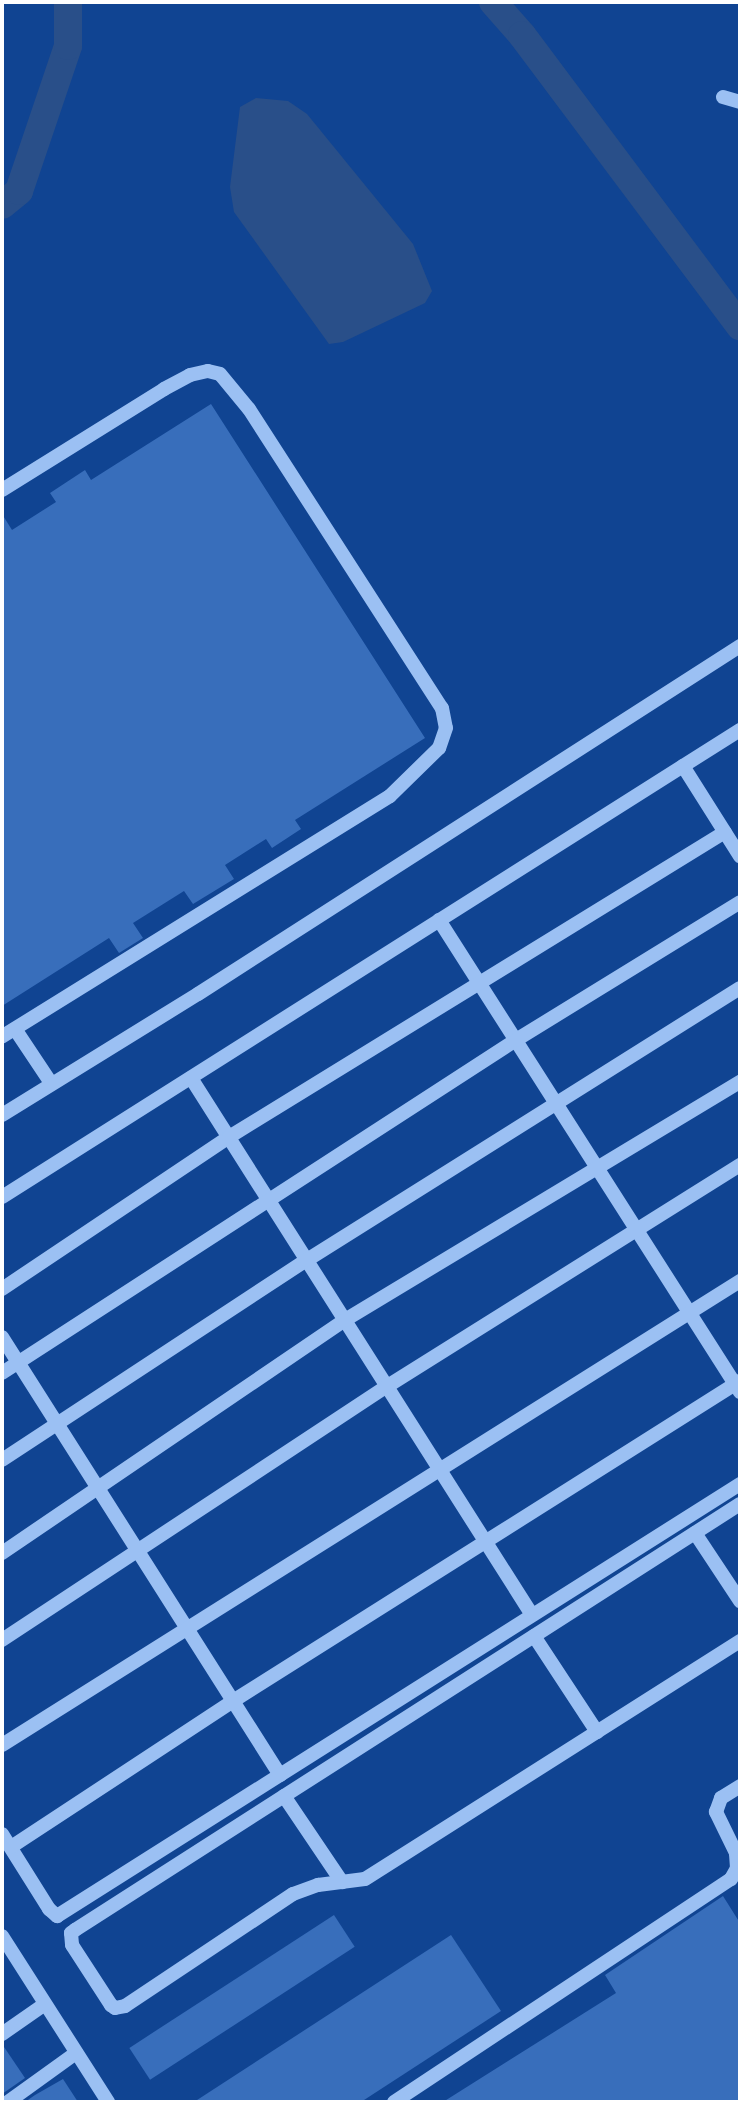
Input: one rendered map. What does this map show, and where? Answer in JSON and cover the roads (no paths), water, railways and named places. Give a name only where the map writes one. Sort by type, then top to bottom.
[{"type":"street","points":[[723,97],[740,102]]},
{"type":"street","points":[[2,490],[190,375],[208,371],[220,374],[249,409],[442,708],[446,728],[439,748],[390,796],[9,1033],[51,1083]]},
{"type":"street","points":[[4,1108],[198,994],[740,646]]},
{"type":"street","points":[[2,1197],[740,730]]},
{"type":"street","points":[[683,766],[740,856]]},
{"type":"street","points":[[2,1289],[229,1137],[478,981],[725,832]]},
{"type":"street","points":[[2,1373],[516,1040],[740,902]]},
{"type":"street","points":[[11,1847],[483,1542],[738,1386],[439,920]]},
{"type":"street","points":[[2,1460],[307,1260],[740,988]]},
{"type":"street","points":[[191,1078],[532,1615]]},
{"type":"street","points":[[2,1553],[345,1320],[740,1082]]},
{"type":"street","points":[[2,1640],[386,1387],[740,1165]]},
{"type":"street","points":[[2,1745],[740,1281]]},
{"type":"street","points":[[2,1337],[280,1775]]},
{"type":"street","points":[[2,1834],[57,1916],[740,1484]]},
{"type":"street","points":[[740,1504],[71,1933],[72,1945],[111,2005],[115,2008],[125,2006],[293,1894],[318,1885],[365,1879],[740,1641]]},
{"type":"street","points":[[695,1533],[740,1601]]},
{"type":"street","points":[[534,1636],[597,1732]]},
{"type":"street","points":[[394,2102],[731,1879],[737,1868],[736,1853],[716,1812],[721,1798],[740,1786]]},
{"type":"street","points":[[284,1796],[342,1882]]},
{"type":"street","points":[[2,1936],[108,2102]]},
{"type":"street","points":[[2,2034],[45,2004]]},
{"type":"street","points":[[8,2102],[76,2053]]},
{"type":"water","points":[[256,98],[288,101],[307,114],[413,244],[432,291],[425,303],[343,342],[329,344],[234,212],[230,187],[240,107]]},
{"type":"waterway","points":[[2,205],[19,191],[68,46],[68,2]]},
{"type":"waterway","points":[[493,2],[522,35],[740,326]]}]
